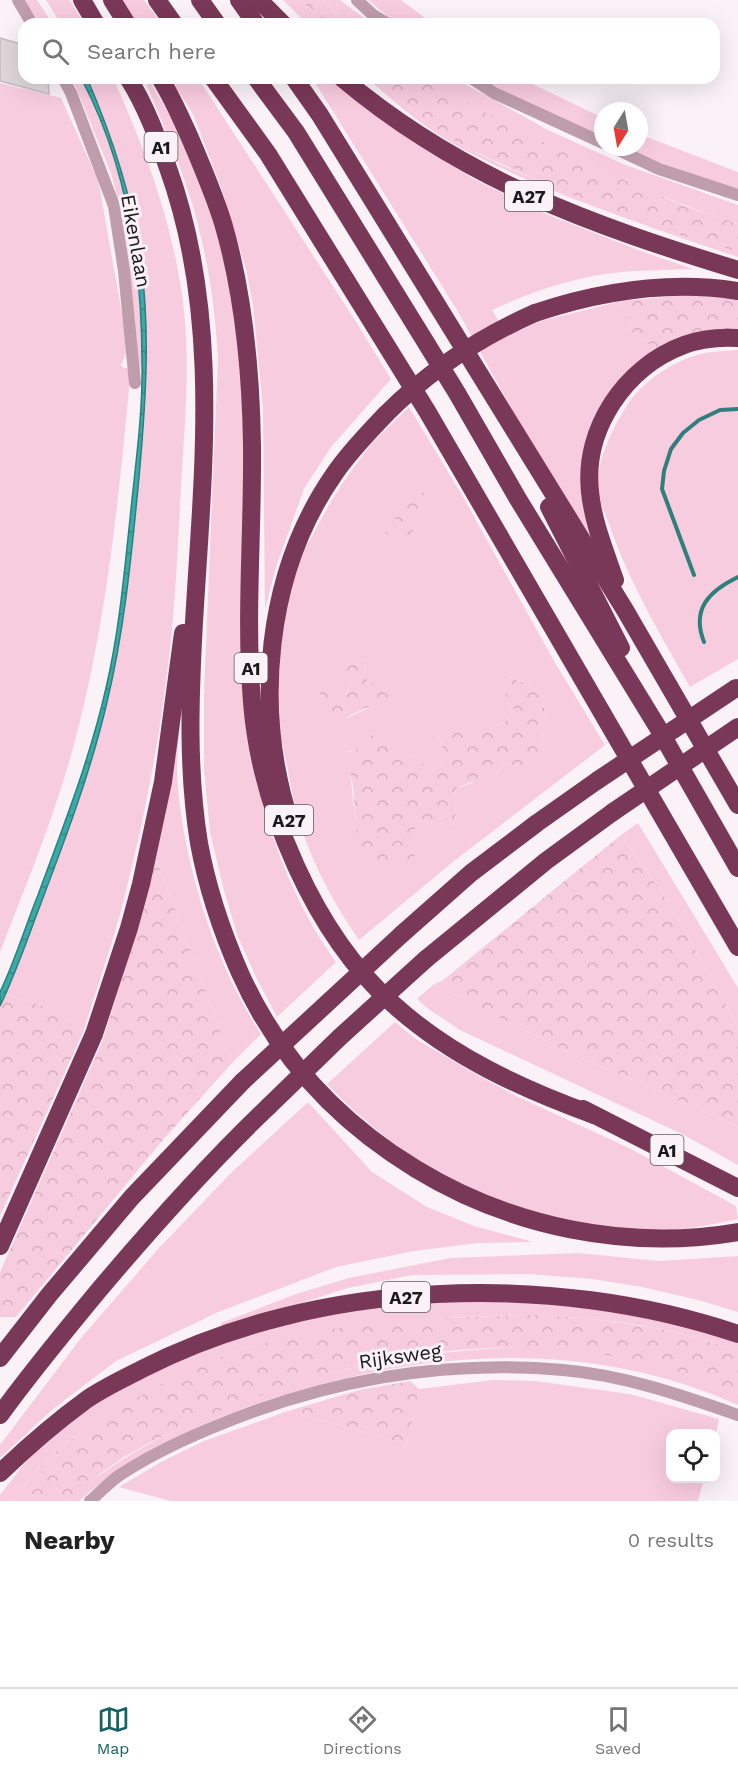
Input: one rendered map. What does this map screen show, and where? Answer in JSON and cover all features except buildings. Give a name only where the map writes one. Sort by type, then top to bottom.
[{"type":"highway","points":[[82,0],[92,18]]},
{"type":"highway","points":[[112,0],[123,18]]},
{"type":"highway","points":[[157,0],[170,18]]},
{"type":"highway","points":[[200,0],[213,18]]},
{"type":"highway","points":[[239,0],[252,18]]},
{"type":"highway","points":[[260,0],[277,18]]},
{"type":"highway","name":"A1","points":[[132,84],[141,99],[173,180],[187,230],[201,316],[205,417],[191,680],[194,802],[209,888],[235,960],[266,1024],[292,1061],[328,1102],[359,1131],[438,1182],[471,1198],[518,1215],[571,1230],[641,1238],[706,1236],[738,1232]]},
{"type":"highway","name":"A1","points":[[163,84],[203,169],[223,223],[239,290],[247,358],[252,443],[250,630],[252,704],[268,789],[284,840],[318,910],[373,986],[437,1039],[532,1091],[594,1115],[668,1150],[738,1188]]},
{"type":"highway","points":[[217,84],[268,154],[427,411],[738,947]]},
{"type":"highway","points":[[260,84],[302,142],[457,393],[518,499],[657,726],[738,868]]},
{"type":"highway","points":[[298,84],[320,115],[625,610],[738,805]]},
{"type":"highway","name":"A27","points":[[350,84],[411,130],[502,184],[591,222],[738,270]]},
{"type":"highway","name":"A27","points":[[594,1115],[435,1030],[378,979],[350,947],[327,911],[303,861],[289,819],[278,774],[270,720],[269,686],[276,614],[294,554],[334,473],[354,447],[408,392],[457,354],[487,336],[535,313],[571,301],[642,288],[686,286],[738,291]]},
{"type":"highway","points":[[625,610],[596,522],[590,491],[590,462],[597,435],[607,411],[639,371],[663,355],[686,344],[738,338]]},
{"type":"highway","points":[[475,367],[605,614],[657,726]]},
{"type":"highway","name":"A1","points":[[0,1246],[94,1034],[129,928],[163,783],[182,640],[198,558]]},
{"type":"highway","points":[[0,1358],[49,1294],[132,1197],[243,1081],[402,934],[471,873],[537,823],[737,686]]},
{"type":"highway","points":[[0,1415],[59,1339],[161,1216],[219,1154],[340,1036],[426,959],[538,867],[613,812],[738,728]]},
{"type":"highway","name":"A27","points":[[0,1473],[47,1431],[88,1399],[165,1358],[209,1339],[257,1324],[327,1308],[444,1293],[531,1294],[647,1309],[738,1334]]},
{"type":"street","points":[[18,0],[28,18]]},
{"type":"street","points":[[357,0],[378,18]]},
{"type":"street","name":"Eikenlaan","points":[[66,84],[114,206],[124,271],[135,383]]},
{"type":"street","points":[[480,84],[494,93],[594,139]]},
{"type":"street","points":[[631,156],[659,169],[738,195]]},
{"type":"street","name":"Rijksweg","points":[[90,1501],[117,1478],[179,1442],[248,1412],[336,1386],[392,1375],[496,1366],[565,1370],[630,1382],[682,1395],[738,1415]]},
{"type":"green space","points":[[23,0],[37,0],[49,18],[36,18]]},
{"type":"green space","points":[[46,0],[70,0],[80,18],[57,18]]},
{"type":"green space","points":[[119,0],[144,0],[158,18],[132,18]]},
{"type":"green space","points":[[283,0],[302,0],[316,18],[301,18]]},
{"type":"green space","points":[[302,0],[322,0],[342,18],[316,18]]},
{"type":"green space","points":[[322,0],[340,0],[364,18],[342,18]]},
{"type":"green space","points":[[368,0],[401,0],[425,18],[390,18]]},
{"type":"green space","points":[[0,83],[61,98],[97,178],[125,331],[126,353],[121,365],[128,368],[130,378],[111,557],[87,689],[61,789],[0,952]]},
{"type":"green space","points":[[74,84],[84,84],[95,106],[116,166],[131,228],[142,337],[141,366],[137,381],[122,216],[111,173]]},
{"type":"green space","points":[[89,84],[116,84],[153,178],[169,229],[184,307],[187,359],[175,588],[162,711],[132,868],[115,932],[84,1030],[48,1008],[6,994],[89,770],[115,663],[133,541],[146,400],[146,327],[132,218],[101,112]]},
{"type":"green space","points":[[146,84],[151,84],[178,130],[209,200],[222,243],[242,363],[257,781],[278,852],[298,898],[336,962],[277,1017],[238,937],[210,832],[204,769],[204,691],[218,359],[208,271],[197,221],[177,159]]},
{"type":"green space","points":[[174,84],[202,84],[391,379],[331,447],[304,489],[276,567],[265,609],[263,408],[253,305],[246,269],[221,187],[193,114]]},
{"type":"green space","points":[[316,84],[338,84],[414,143],[479,182],[551,216],[693,269],[622,272],[588,277],[539,291],[492,310],[508,336],[541,321],[621,301],[632,332],[656,349],[581,467],[583,506],[594,544],[540,458],[457,310]]},
{"type":"green space","points":[[374,84],[381,84],[432,126],[484,157],[533,179],[621,213],[738,252],[738,257],[652,228],[537,184],[450,142],[397,104]]},
{"type":"green space","points":[[381,84],[434,84],[591,166],[682,205],[738,224],[738,252],[653,226],[542,182],[453,140]]},
{"type":"green space","points":[[434,84],[465,84],[548,130],[594,151],[594,156],[605,156],[738,205],[738,224],[656,194],[537,140]]},
{"type":"green space","points":[[490,84],[532,84],[594,114],[594,136],[539,111]]},
{"type":"green space","points":[[648,137],[738,172],[738,192],[643,156],[648,156]]},
{"type":"green space","points":[[686,295],[738,299],[738,331],[680,336],[656,349],[632,332],[621,301]]},
{"type":"green space","points":[[738,350],[738,659],[690,687],[646,607],[617,545],[598,494],[599,470],[606,445],[618,421],[630,401],[643,386],[669,367],[688,358],[707,353]]},
{"type":"green space","points":[[409,407],[462,495],[554,661],[605,745],[454,861],[359,940],[318,869],[297,814],[283,746],[280,742],[278,639],[297,563],[333,498],[372,443]],"holes":[[[365,664],[364,677],[383,701],[347,718],[342,695],[347,693],[350,681]],[[510,677],[542,692],[546,724],[541,740],[543,752],[520,766],[503,764],[494,776],[456,788],[454,825],[421,821],[408,837],[365,859],[356,819],[347,751],[356,750],[373,735],[414,756],[431,771],[442,766],[444,753],[438,734],[466,725],[483,734],[509,719],[514,710],[502,684]]]},
{"type":"green space","points":[[420,485],[430,507],[421,522],[409,535],[399,542],[393,540],[385,533],[412,489]]},
{"type":"green space","points":[[353,647],[361,650],[365,664],[364,677],[371,683],[381,681],[390,689],[392,699],[363,709],[336,723],[320,711],[319,697],[321,690],[331,686],[342,695],[347,693],[350,681],[343,670],[346,654]]},
{"type":"green space","points":[[510,677],[542,692],[546,724],[541,740],[543,752],[539,764],[520,766],[503,764],[494,776],[481,783],[471,782],[456,788],[454,825],[421,821],[409,837],[417,846],[414,859],[407,863],[390,867],[365,859],[357,838],[353,787],[346,752],[356,750],[373,734],[414,756],[432,771],[442,765],[444,753],[438,734],[444,729],[466,725],[483,734],[509,719],[514,710],[502,684]]},
{"type":"green space","points":[[180,723],[178,788],[188,852],[196,884],[205,916],[230,978],[261,1034],[232,1063],[154,853]]},
{"type":"green space","points":[[638,823],[738,988],[738,1026],[669,903],[621,835]]},
{"type":"green space","points":[[621,835],[669,903],[738,1026],[738,1127],[569,1053],[434,984],[442,981]]},
{"type":"green space","points":[[154,853],[232,1063],[162,1141],[16,1317],[0,1317],[0,1272],[102,1042],[122,979]]},
{"type":"green space","points":[[434,984],[569,1053],[738,1127],[738,1165],[684,1135],[460,1030],[417,999]]},
{"type":"green space","points":[[6,994],[48,1008],[84,1030],[0,1216],[0,1005]]},
{"type":"green space","points":[[395,1022],[416,1039],[516,1096],[631,1149],[736,1206],[738,1219],[693,1227],[657,1230],[593,1224],[554,1217],[517,1206],[448,1177],[385,1137],[327,1084]]},
{"type":"green space","points":[[308,1102],[372,1172],[427,1207],[474,1226],[533,1242],[478,1243],[414,1251],[336,1267],[216,1313],[116,1361],[53,1409],[0,1458],[0,1445],[81,1338],[159,1248],[231,1173]]},
{"type":"green space","points":[[578,1253],[659,1261],[738,1256],[738,1312],[642,1287],[592,1279],[528,1274],[412,1275],[348,1288],[222,1329],[221,1323],[296,1294],[349,1278],[450,1258]]},
{"type":"green space","points":[[563,1301],[738,1338],[738,1351],[646,1326],[551,1316],[456,1317],[408,1321],[279,1340],[217,1359],[105,1416],[47,1460],[12,1501],[0,1501],[0,1495],[37,1447],[68,1419],[162,1364],[254,1331],[394,1302]]},
{"type":"green space","points":[[533,1315],[637,1325],[688,1336],[738,1351],[738,1394],[679,1372],[616,1356],[552,1349],[488,1348],[424,1354],[360,1366],[297,1383],[236,1405],[168,1434],[131,1453],[105,1470],[67,1501],[12,1501],[53,1454],[100,1419],[171,1379],[231,1353],[303,1334],[380,1323],[458,1317]]},
{"type":"green space","points":[[523,1347],[606,1354],[687,1373],[738,1394],[738,1405],[688,1386],[637,1372],[586,1363],[534,1358],[429,1363],[377,1371],[326,1383],[242,1409],[162,1446],[108,1478],[79,1501],[67,1501],[110,1468],[156,1440],[230,1406],[271,1391],[352,1368],[393,1360]]},
{"type":"green space","points":[[493,1380],[535,1381],[630,1394],[719,1419],[717,1429],[666,1429],[666,1483],[703,1483],[698,1501],[171,1501],[119,1487],[163,1461],[204,1441],[288,1411],[407,1444],[419,1389]]},
{"type":"green space","points":[[410,1381],[419,1389],[407,1444],[288,1411],[359,1390]]},
{"type":"water","points":[[84,84],[89,84],[105,122],[127,191],[137,238],[144,290],[145,404],[130,568],[113,676],[86,779],[22,955],[0,1006],[0,992],[75,793],[92,741],[106,688],[121,604],[140,422],[141,327],[135,253],[129,217],[121,181],[97,111]]},
{"type":"waterway","points":[[694,575],[662,489],[664,471],[671,449],[683,433],[699,420],[720,410],[738,409]]},
{"type":"waterway","points":[[704,642],[700,620],[705,602],[719,588],[738,577]]}]
